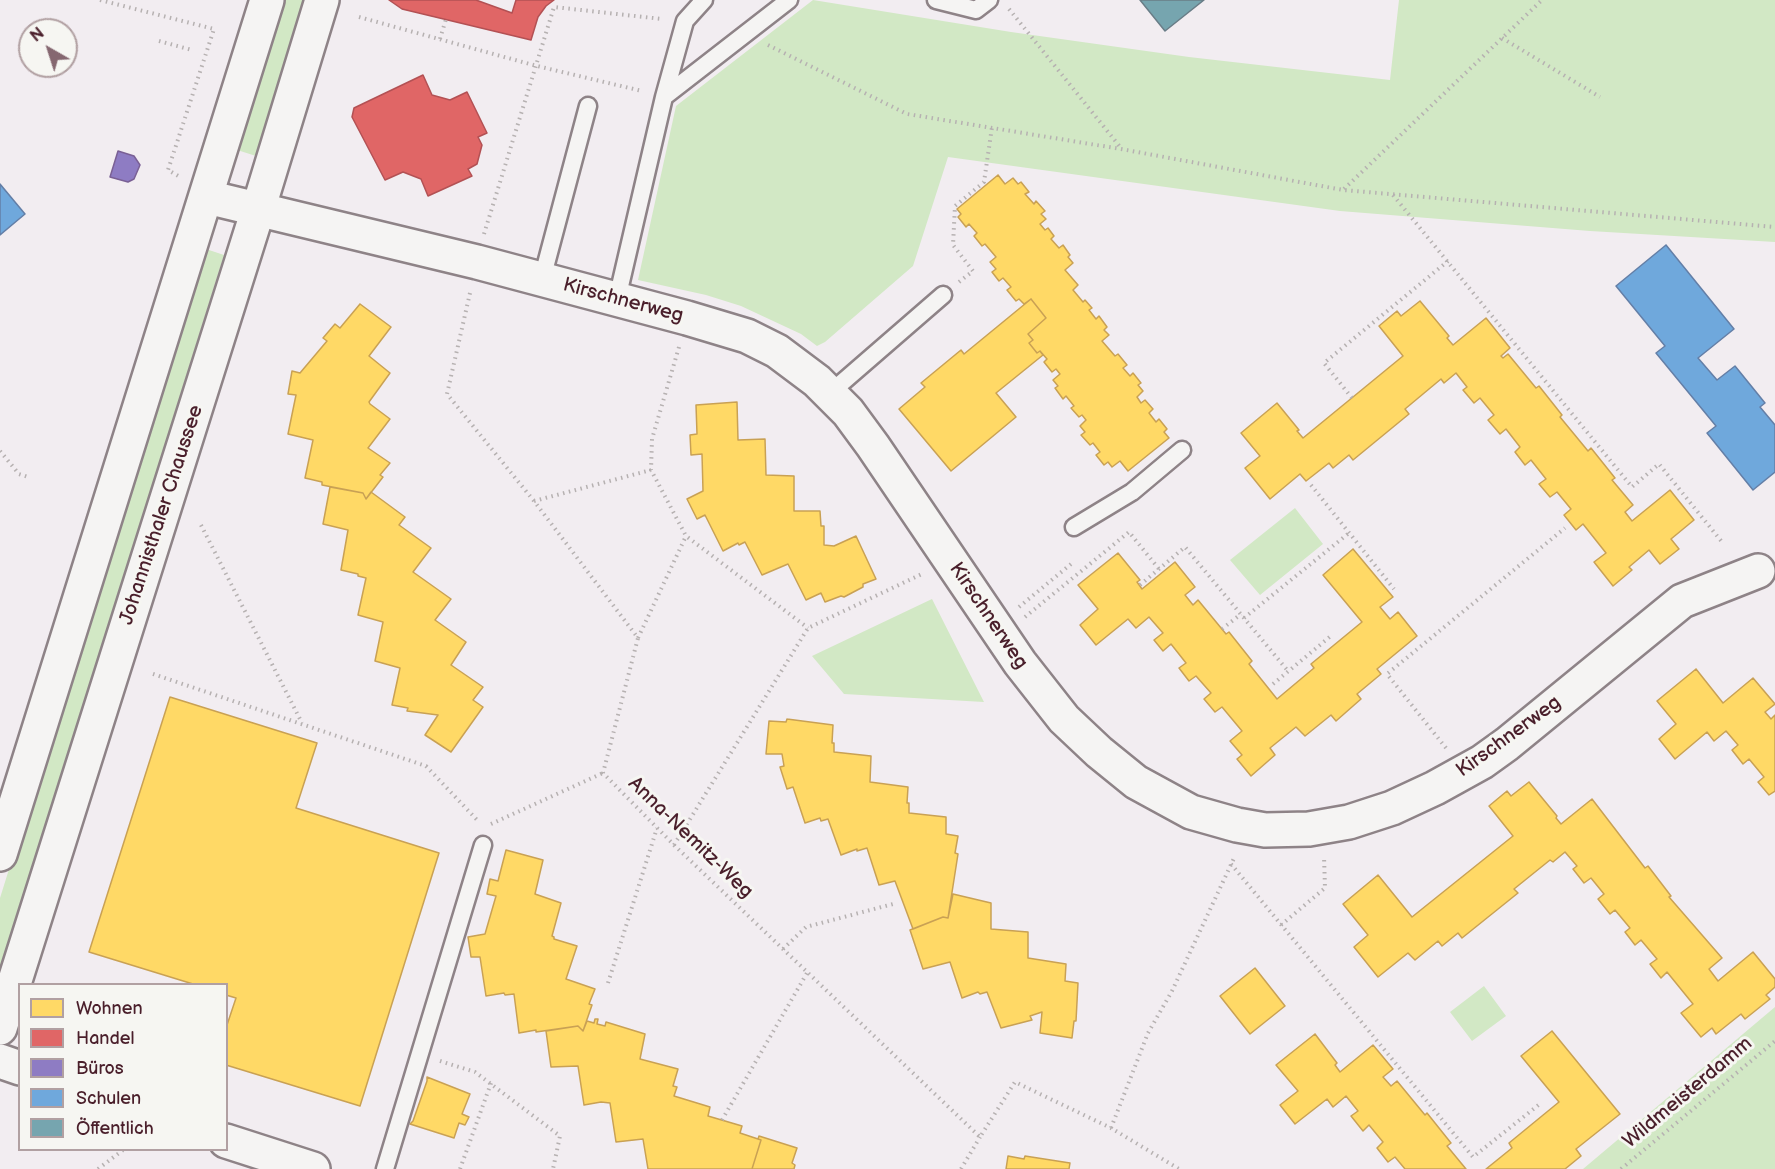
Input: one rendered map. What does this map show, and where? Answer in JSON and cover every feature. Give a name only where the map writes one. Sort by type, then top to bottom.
[{"type":"street","points":[[0,854],[267,0]]},
{"type":"street","name":"Johannisthaler Chaussee","points":[[0,1029],[322,0]]},
{"type":"street","name":"Kirschnerweg","points":[[207,197],[617,299],[747,336],[777,351],[830,393],[873,446],[1020,663],[1064,718],[1099,752],[1136,782],[1191,812],[1237,825],[1265,830],[1309,829],[1349,822],[1392,808],[1435,788],[1482,762],[1507,744],[1682,601],[1758,571]]},
{"type":"street","points":[[0,1061],[18,1067]]},
{"type":"street","points":[[228,1142],[313,1169]]},
{"type":"lane","points":[[617,299],[664,96],[685,21],[704,0]]},
{"type":"lane","points":[[664,96],[789,0]]},
{"type":"lane","points":[[936,0],[976,10],[988,0]]},
{"type":"lane","points":[[542,279],[588,106]]},
{"type":"lane","points":[[830,393],[943,295]]},
{"type":"lane","points":[[1074,527],[1102,508],[1132,492],[1182,450]]},
{"type":"lane","points":[[385,1169],[483,845]]},
{"type":"path","points":[[100,0],[214,29],[168,170]]},
{"type":"path","points":[[1343,190],[1542,0]]},
{"type":"path","points":[[482,243],[537,66],[553,4],[685,21]]},
{"type":"path","points":[[1008,9],[1121,149]]},
{"type":"path","points":[[359,17],[537,66],[664,96]]},
{"type":"path","points":[[440,39],[446,19]]},
{"type":"path","points":[[744,35],[907,114],[1121,149],[1343,190],[1775,228]]},
{"type":"path","points":[[1502,38],[1600,98]]},
{"type":"path","points":[[159,41],[192,50]]},
{"type":"path","points":[[943,295],[973,270],[952,245],[955,206],[984,182],[992,127]]},
{"type":"path","points":[[1393,194],[1632,486],[1659,464],[1722,542]]},
{"type":"path","points":[[1352,398],[1324,363],[1448,261]]},
{"type":"path","points":[[471,288],[447,394],[534,501],[638,638]]},
{"type":"path","points":[[687,318],[652,439],[651,470],[686,536],[808,628]]},
{"type":"path","points":[[0,451],[19,474],[28,477]]},
{"type":"path","points":[[534,501],[651,470]]},
{"type":"path","points":[[1311,485],[1394,589]]},
{"type":"path","points":[[201,525],[302,724]]},
{"type":"path","points":[[1452,755],[1388,674],[1565,528]]},
{"type":"path","points":[[1019,622],[1129,532],[1159,569]]},
{"type":"path","points":[[1222,629],[1349,533]]},
{"type":"path","name":"Anna-Nemitz-Weg","points":[[686,536],[638,638],[603,773],[674,845],[980,1137]]},
{"type":"path","points":[[1140,585],[1185,547],[1288,671]]},
{"type":"path","points":[[1013,612],[1071,564]]},
{"type":"path","points":[[674,845],[808,628],[931,570]]},
{"type":"path","points":[[1273,684],[1332,635]]},
{"type":"path","points":[[153,674],[426,766],[483,827],[603,773]]},
{"type":"path","points":[[608,983],[657,828]]},
{"type":"path","points":[[1111,1128],[1148,1033],[1172,991],[1239,847]]},
{"type":"path","points":[[1281,925],[1325,888],[1323,848]]},
{"type":"path","points":[[1232,864],[1473,1157],[1541,1103]]},
{"type":"path","points":[[783,949],[806,927],[893,904]]},
{"type":"path","points":[[722,1120],[807,973]]},
{"type":"path","name":"Wildmeisterdamm","points":[[1621,1169],[1775,1041]]},
{"type":"path","points":[[420,1055],[475,1072],[560,1136],[553,1169]]},
{"type":"path","points":[[961,1169],[1015,1082],[1111,1128],[1179,1169]]},
{"type":"path","points":[[460,1169],[492,1083]]},
{"type":"path","points":[[98,1169],[120,1151]]},
{"type":"green space","points":[[280,0],[304,0],[256,156],[234,149]]},
{"type":"green space","points":[[813,0],[1011,32],[1189,57],[1390,80],[1399,0],[1775,0],[1775,242],[1590,231],[1340,211],[948,157],[913,266],[825,342],[817,346],[801,334],[741,306],[706,295],[638,280],[676,106]]},
{"type":"green space","points":[[203,248],[224,255],[0,973],[0,898]]},
{"type":"green space","points":[[1295,508],[1323,544],[1260,595],[1230,560]]},
{"type":"green space","points":[[932,599],[984,702],[844,694],[812,656]]},
{"type":"green space","points":[[1484,986],[1506,1016],[1472,1041],[1450,1012]]},
{"type":"green space","points":[[1775,1007],[1775,1169],[1583,1169]]},
{"type":"building: Wohnen","points":[[998,175],[1005,184],[1013,178],[1018,184],[1021,182],[1029,192],[1025,194],[1045,211],[1041,214],[1046,219],[1040,224],[1045,230],[1048,228],[1054,236],[1051,239],[1059,248],[1063,245],[1070,255],[1068,257],[1073,263],[1065,270],[1078,285],[1073,290],[1083,302],[1085,300],[1092,308],[1089,310],[1096,319],[1099,316],[1107,327],[1104,330],[1109,335],[1102,341],[1115,356],[1118,354],[1127,365],[1123,368],[1130,376],[1133,373],[1141,383],[1138,385],[1143,391],[1137,397],[1141,403],[1145,400],[1153,409],[1149,413],[1156,422],[1159,419],[1167,429],[1164,432],[1169,438],[1128,471],[1120,461],[1112,467],[1108,462],[1104,465],[1096,455],[1100,452],[1093,443],[1090,445],[1081,435],[1085,432],[1080,426],[1086,420],[1082,415],[1079,417],[1071,408],[1074,406],[1066,396],[1063,399],[1055,388],[1058,386],[1053,380],[1060,374],[1056,369],[1052,372],[1044,362],[1047,359],[1040,351],[1037,353],[1029,343],[1033,340],[1028,334],[1046,318],[1031,299],[1024,304],[1019,299],[1016,301],[1007,290],[1011,287],[1003,278],[999,281],[992,272],[996,269],[990,262],[996,257],[985,244],[982,246],[974,236],[977,233],[969,224],[966,227],[958,217],[961,214],[957,209]]},
{"type":"building: Wohnen","points":[[1031,299],[1046,318],[1028,334],[1033,340],[1029,343],[1037,353],[1040,351],[1043,355],[996,393],[1016,417],[951,471],[899,409],[925,387],[921,383],[961,350],[964,354]]},
{"type":"building: Wohnen","points":[[1420,301],[1449,336],[1447,338],[1453,345],[1486,318],[1510,348],[1501,356],[1503,358],[1508,354],[1536,388],[1539,386],[1562,415],[1560,417],[1588,451],[1591,448],[1615,478],[1612,480],[1633,505],[1625,512],[1632,521],[1670,490],[1694,520],[1671,539],[1679,549],[1660,564],[1649,550],[1629,567],[1632,570],[1613,586],[1594,562],[1606,553],[1583,524],[1576,530],[1564,515],[1571,509],[1557,492],[1550,497],[1539,484],[1546,479],[1531,460],[1525,465],[1515,452],[1520,447],[1506,429],[1500,434],[1488,420],[1494,415],[1480,398],[1474,403],[1463,390],[1467,387],[1456,373],[1444,383],[1441,379],[1405,409],[1409,414],[1353,460],[1349,455],[1333,468],[1329,463],[1306,481],[1300,474],[1270,499],[1245,468],[1260,456],[1241,433],[1277,403],[1303,438],[1403,356],[1379,326],[1397,311],[1401,316]]},
{"type":"building: Wohnen","points":[[360,304],[391,327],[369,356],[390,373],[369,402],[390,419],[368,448],[390,463],[380,475],[383,477],[366,499],[363,493],[322,485],[322,482],[305,478],[313,440],[288,434],[296,395],[288,394],[292,371],[300,373],[327,341],[323,338],[335,324],[340,328]]},
{"type":"building: Wohnen","points":[[737,402],[738,440],[765,439],[766,475],[794,476],[794,511],[820,511],[821,526],[824,526],[824,545],[834,546],[856,536],[876,579],[863,584],[863,587],[844,597],[825,602],[821,593],[806,600],[788,564],[762,575],[745,542],[723,551],[705,515],[697,519],[687,499],[703,491],[702,454],[691,455],[690,435],[697,434],[696,405]]},
{"type":"building: Wohnen","points":[[330,487],[363,493],[366,499],[371,492],[405,517],[399,525],[431,548],[413,572],[451,599],[435,620],[466,642],[451,665],[483,687],[473,700],[483,707],[451,752],[425,735],[438,715],[407,711],[408,708],[392,705],[400,668],[375,661],[383,622],[358,615],[366,578],[341,570],[348,530],[323,524]]},
{"type":"building: Wohnen","points":[[1353,549],[1393,597],[1380,607],[1390,619],[1398,612],[1417,636],[1377,669],[1381,674],[1357,694],[1361,699],[1336,721],[1331,715],[1305,736],[1296,727],[1270,748],[1275,755],[1251,776],[1237,759],[1242,755],[1230,741],[1242,731],[1222,707],[1215,712],[1204,699],[1211,693],[1196,676],[1189,681],[1179,668],[1186,663],[1171,644],[1163,651],[1154,640],[1163,633],[1149,617],[1136,628],[1128,619],[1096,645],[1080,625],[1098,609],[1078,585],[1118,553],[1140,580],[1137,582],[1142,589],[1175,562],[1195,587],[1185,595],[1193,605],[1198,600],[1226,634],[1229,632],[1252,661],[1249,664],[1277,699],[1314,668],[1311,664],[1362,622],[1323,575]]},
{"type":"building: Wohnen","points":[[1696,669],[1723,703],[1753,678],[1775,704],[1765,712],[1771,719],[1775,715],[1775,791],[1769,795],[1758,782],[1764,777],[1749,759],[1743,764],[1732,750],[1738,745],[1726,731],[1714,741],[1707,732],[1675,759],[1659,739],[1676,724],[1657,701]]},
{"type":"building: Wohnen","points":[[170,697],[317,743],[296,808],[439,853],[360,1106],[228,1066],[228,1022],[236,998],[228,996],[228,983],[190,983],[89,952]]},
{"type":"building: Wohnen","points":[[787,719],[833,725],[834,752],[871,756],[870,782],[908,787],[909,813],[946,817],[946,834],[958,836],[955,853],[958,854],[948,918],[943,917],[913,929],[895,881],[879,885],[867,848],[841,855],[828,819],[821,821],[820,818],[805,823],[793,787],[787,789],[780,767],[784,766],[782,754],[766,754],[769,721],[786,722]]},
{"type":"building: Wohnen","points":[[1529,782],[1561,824],[1592,799],[1645,868],[1648,866],[1671,896],[1669,897],[1722,958],[1709,969],[1718,981],[1753,952],[1775,979],[1775,987],[1766,995],[1770,999],[1745,1019],[1741,1014],[1716,1034],[1712,1028],[1701,1037],[1681,1013],[1693,1004],[1667,972],[1661,978],[1650,964],[1657,959],[1641,940],[1635,945],[1625,932],[1630,928],[1615,910],[1610,914],[1598,899],[1604,894],[1591,878],[1584,883],[1573,869],[1577,866],[1565,852],[1553,862],[1550,860],[1514,889],[1518,893],[1462,938],[1458,933],[1442,946],[1438,941],[1415,960],[1408,953],[1378,977],[1354,947],[1368,935],[1343,904],[1378,875],[1412,917],[1513,836],[1489,806],[1507,791],[1511,796]]},
{"type":"building: Wohnen","points":[[506,850],[543,860],[535,894],[561,903],[552,936],[554,939],[577,946],[566,979],[595,989],[583,1031],[578,1026],[519,1033],[514,994],[486,996],[480,957],[471,957],[468,937],[485,934],[496,896],[487,894],[490,879],[498,881]]},
{"type":"building: Wohnen","points":[[953,894],[991,903],[991,929],[1028,932],[1028,958],[1066,964],[1065,981],[1078,983],[1076,1021],[1074,1021],[1072,1038],[1040,1033],[1042,1012],[1030,1016],[1032,1020],[1001,1028],[987,992],[980,994],[978,992],[962,998],[950,962],[923,969],[910,930],[943,917],[948,918]]},
{"type":"building: Wohnen","points":[[1255,968],[1285,1006],[1250,1034],[1220,996]]},
{"type":"building: Wohnen","points":[[595,1019],[598,1019],[597,1024],[605,1026],[606,1022],[645,1034],[640,1059],[678,1069],[673,1086],[677,1087],[674,1096],[710,1107],[708,1116],[742,1126],[740,1133],[761,1140],[752,1169],[648,1169],[643,1139],[616,1142],[610,1103],[584,1105],[578,1066],[551,1067],[546,1031],[578,1026],[583,1031],[587,1021],[594,1023]]},
{"type":"building: Wohnen","points":[[1552,1031],[1620,1114],[1576,1149],[1581,1156],[1565,1169],[1486,1169],[1512,1148],[1509,1143],[1559,1102],[1521,1056]]},
{"type":"building: Wohnen","points":[[1315,1034],[1337,1063],[1335,1065],[1340,1072],[1373,1045],[1393,1069],[1383,1077],[1391,1086],[1397,1081],[1425,1115],[1427,1113],[1451,1143],[1447,1146],[1466,1169],[1405,1169],[1395,1157],[1388,1162],[1377,1148],[1383,1142],[1369,1125],[1363,1131],[1351,1116],[1358,1111],[1346,1096],[1333,1107],[1327,1099],[1295,1124],[1280,1105],[1298,1091],[1276,1065]]},
{"type":"building: Wohnen","points":[[427,1077],[470,1094],[462,1114],[469,1117],[465,1125],[459,1123],[454,1138],[410,1124],[413,1121]]},
{"type":"building: Wohnen","points":[[759,1136],[797,1148],[792,1163],[795,1165],[794,1169],[752,1169],[761,1140],[758,1139]]},
{"type":"building: Wohnen","points":[[1008,1156],[1024,1159],[1025,1156],[1070,1163],[1069,1169],[1006,1169]]},
{"type":"building: Handel","points":[[389,0],[476,0],[512,13],[516,0],[554,0],[538,17],[531,40],[402,9]]},
{"type":"building: Handel","points":[[423,75],[432,95],[450,100],[467,92],[487,133],[478,137],[482,145],[477,164],[468,169],[472,176],[428,196],[421,179],[403,172],[385,180],[352,117],[354,108]]},
{"type":"building: Büros","points":[[118,151],[134,156],[140,165],[134,179],[128,182],[110,177]]},
{"type":"building: Schulen","points":[[0,184],[25,214],[0,235]]},
{"type":"building: Schulen","points":[[1666,245],[1734,329],[1698,358],[1717,380],[1735,366],[1765,403],[1760,407],[1775,425],[1775,472],[1753,490],[1707,433],[1716,426],[1656,353],[1665,346],[1616,286]]},
{"type":"building: Öffentlich","points":[[1140,0],[1204,0],[1165,31]]}]
